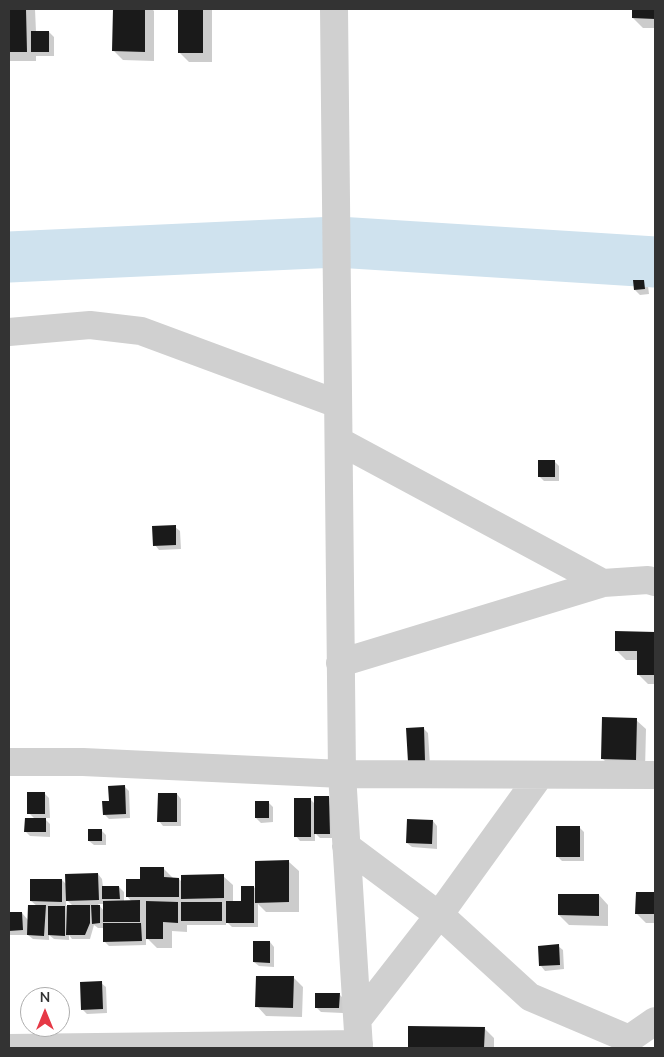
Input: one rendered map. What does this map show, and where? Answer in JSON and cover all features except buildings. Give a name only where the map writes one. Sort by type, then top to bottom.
[{"type":"street","points":[[334,9],[342,774],[359,1037]]},
{"type":"street","points":[[9,332],[90,325],[141,331],[338,404]]},
{"type":"street","points":[[339,441],[603,583]]},
{"type":"street","points":[[340,663],[603,583],[648,580],[655,582]]},
{"type":"street","points":[[9,762],[84,762],[342,774],[655,775]]},
{"type":"street","points":[[359,1037],[439,916],[540,775]]},
{"type":"street","points":[[346,846],[439,916],[530,997],[629,1039],[655,1021]]},
{"type":"street","points":[[9,1048],[359,1037]]},
{"type":"waterway","points":[[9,257],[337,242],[655,262]]}]
